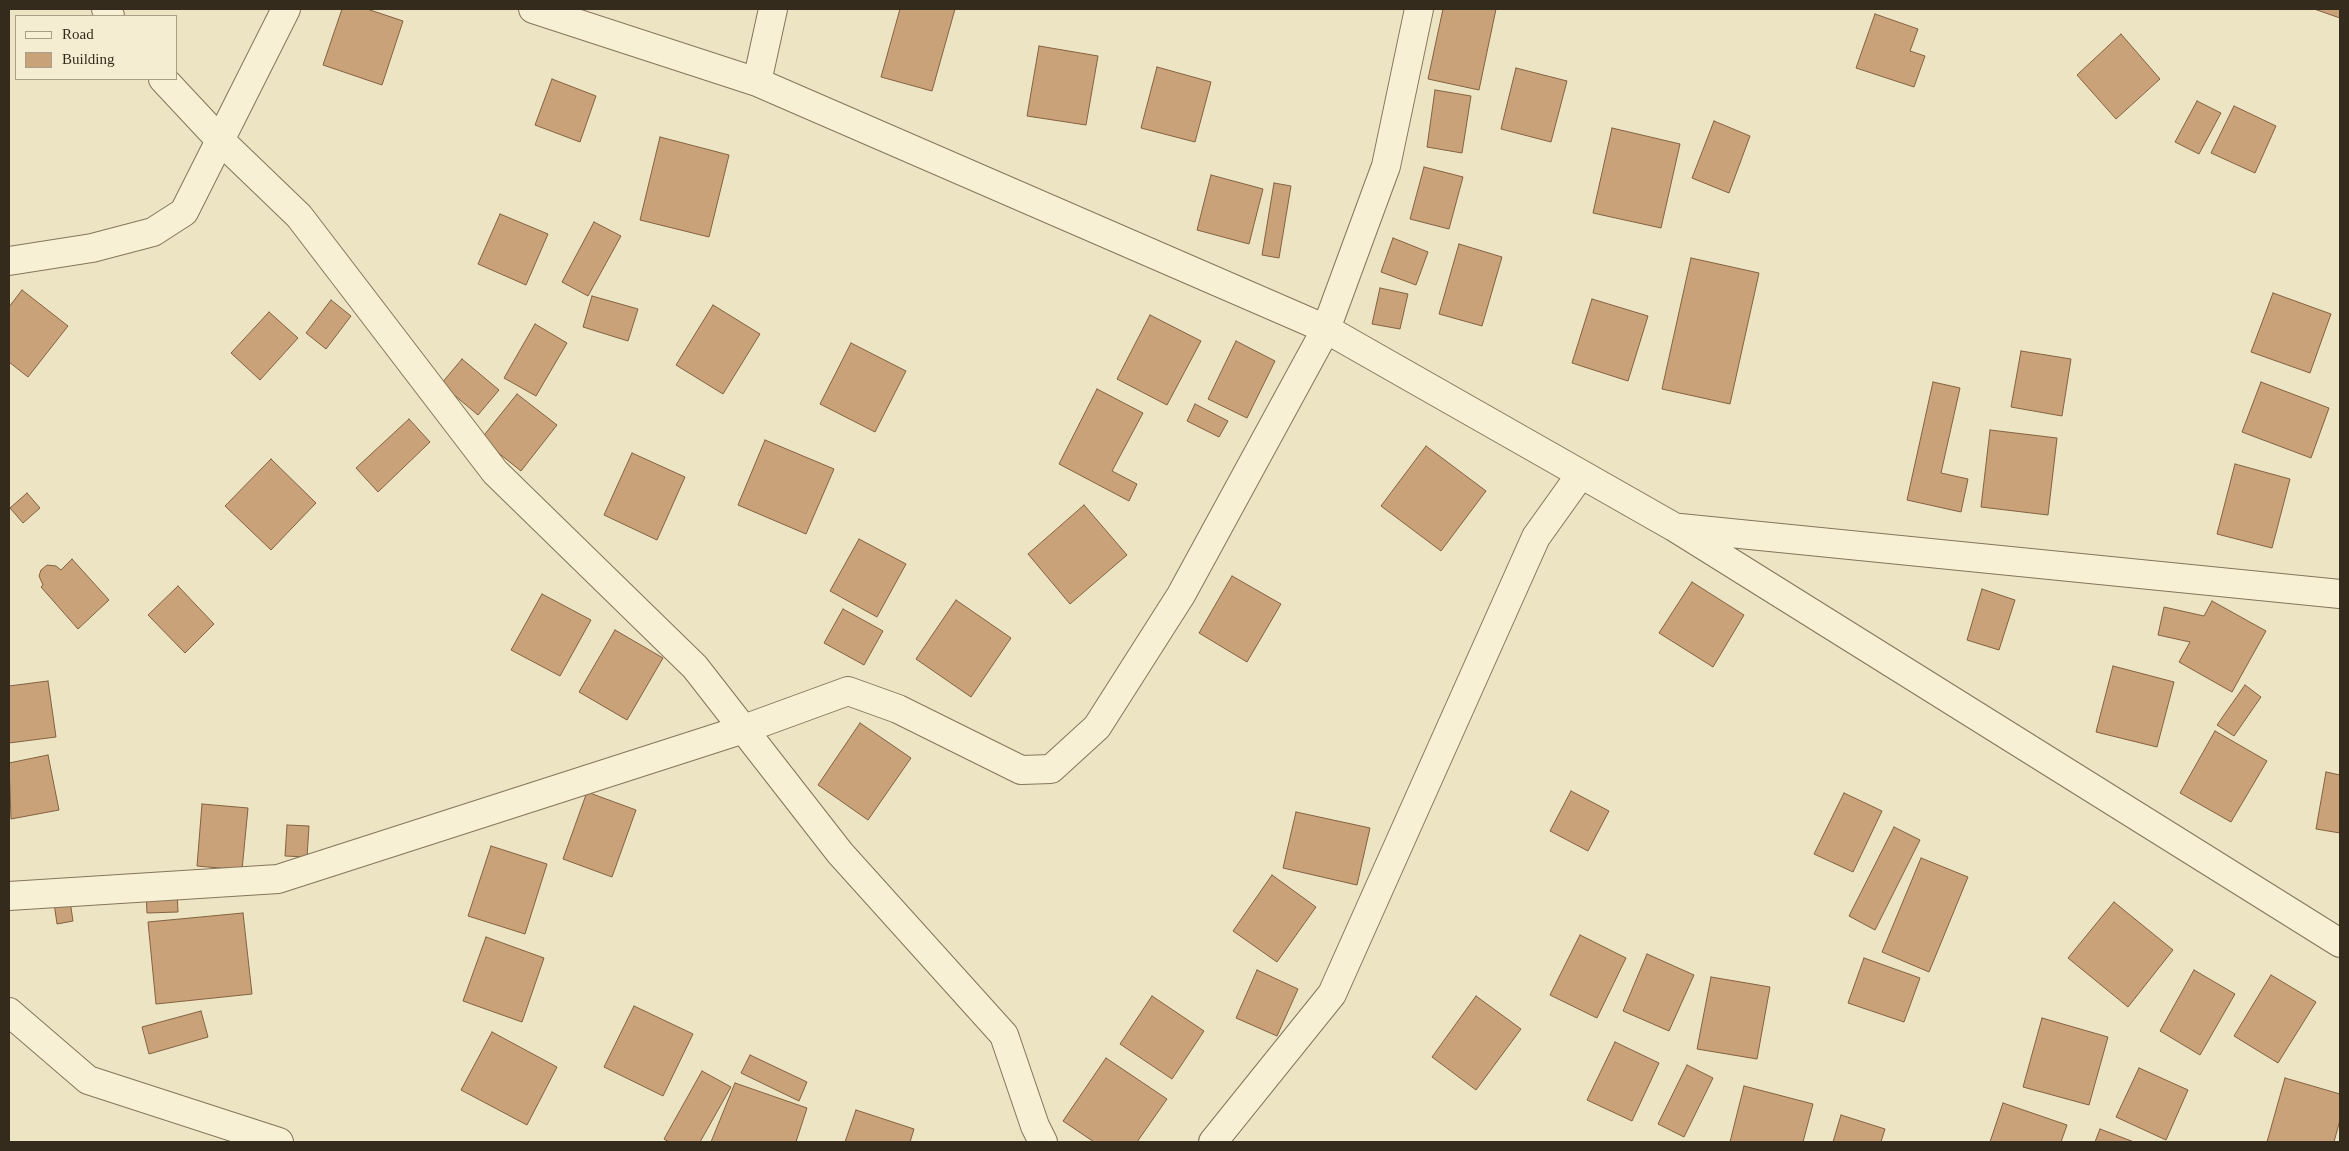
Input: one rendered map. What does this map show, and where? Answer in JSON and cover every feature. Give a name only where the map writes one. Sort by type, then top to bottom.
[{"type":"street","points":[[9,260],[92,248],[153,232],[184,212],[286,9]]},
{"type":"street","points":[[532,9],[756,82],[1326,329],[1674,527],[2340,943]]},
{"type":"street","points":[[756,82],[773,9]]},
{"type":"street","points":[[9,896],[278,879],[744,729],[848,691],[898,709],[1021,770],[1050,769],[1097,727],[1181,595],[1326,329],[1386,166],[1419,9]]},
{"type":"street","points":[[164,80],[220,140],[299,216],[495,472],[695,667],[840,853],[1004,1036],[1043,1142]]},
{"type":"street","points":[[1213,1142],[1332,994],[1536,537],[1580,474]]},
{"type":"street","points":[[1674,527],[2340,594]]},
{"type":"street","points":[[9,1012],[88,1080],[279,1142]]},
{"type":"building","points":[[342,9],[367,9],[403,21],[382,85],[323,65]]},
{"type":"building","points":[[900,9],[955,9],[932,91],[881,77]]},
{"type":"building","points":[[1443,9],[1496,9],[1479,90],[1428,79]]},
{"type":"building","points":[[2314,9],[2340,9],[2340,18]]},
{"type":"building","points":[[1875,14],[1918,29],[1910,51],[1925,56],[1914,87],[1856,68]]},
{"type":"building","points":[[2121,34],[2160,79],[2116,119],[2077,75]]},
{"type":"building","points":[[1039,46],[1098,56],[1086,125],[1027,116]]},
{"type":"building","points":[[1157,67],[1211,82],[1195,142],[1141,128]]},
{"type":"building","points":[[1516,68],[1567,81],[1551,142],[1501,129]]},
{"type":"building","points":[[552,79],[596,96],[580,142],[535,125]]},
{"type":"building","points":[[1435,90],[1471,96],[1462,153],[1427,147]]},
{"type":"building","points":[[2197,101],[2221,113],[2199,154],[2175,142]]},
{"type":"building","points":[[2234,106],[2276,126],[2255,173],[2211,153]]},
{"type":"building","points":[[1714,121],[1750,136],[1729,193],[1692,178]]},
{"type":"building","points":[[1612,128],[1680,144],[1661,228],[1593,213]]},
{"type":"building","points":[[660,137],[729,155],[709,237],[640,220]]},
{"type":"building","points":[[1424,167],[1463,177],[1449,229],[1410,219]]},
{"type":"building","points":[[1211,175],[1263,189],[1249,244],[1197,230]]},
{"type":"building","points":[[1274,183],[1291,186],[1279,258],[1262,255]]},
{"type":"building","points":[[500,214],[548,234],[526,285],[478,264]]},
{"type":"building","points":[[594,222],[621,236],[588,296],[562,282]]},
{"type":"building","points":[[1393,238],[1428,252],[1416,285],[1381,272]]},
{"type":"building","points":[[1459,244],[1502,257],[1482,326],[1439,314]]},
{"type":"building","points":[[1691,258],[1759,273],[1730,404],[1662,389]]},
{"type":"building","points":[[1380,288],[1408,294],[1400,329],[1372,324]]},
{"type":"building","points":[[22,290],[68,326],[28,377],[9,362],[9,307]]},
{"type":"building","points":[[2273,293],[2331,314],[2310,373],[2251,352]]},
{"type":"building","points":[[592,296],[638,309],[628,341],[583,327]]},
{"type":"building","points":[[1592,299],[1648,316],[1628,381],[1572,363]]},
{"type":"building","points":[[331,300],[351,316],[326,349],[306,333]]},
{"type":"building","points":[[713,305],[760,334],[723,394],[676,365]]},
{"type":"building","points":[[269,312],[298,338],[260,380],[231,353]]},
{"type":"building","points":[[1150,315],[1201,341],[1167,405],[1117,379]]},
{"type":"building","points":[[535,324],[567,343],[536,396],[504,378]]},
{"type":"building","points":[[1236,341],[1275,361],[1247,418],[1208,399]]},
{"type":"building","points":[[851,343],[906,371],[875,432],[820,404]]},
{"type":"building","points":[[2021,351],[2071,359],[2062,416],[2011,407]]},
{"type":"building","points":[[462,359],[499,390],[478,415],[441,384]]},
{"type":"building","points":[[1933,382],[1960,388],[1941,473],[1968,479],[1961,512],[1907,500]]},
{"type":"building","points":[[2261,382],[2329,408],[2311,458],[2242,432]]},
{"type":"building","points":[[1097,389],[1143,413],[1112,471],[1137,484],[1129,501],[1059,464]]},
{"type":"building","points":[[517,394],[557,425],[521,471],[481,439]]},
{"type":"building","points":[[1195,404],[1228,421],[1219,437],[1187,421]]},
{"type":"building","points":[[409,419],[430,442],[378,492],[356,468]]},
{"type":"building","points":[[1990,430],[2057,438],[2048,515],[1981,507]]},
{"type":"building","points":[[765,440],[834,469],[806,534],[738,505]]},
{"type":"building","points":[[1426,446],[1486,491],[1441,551],[1381,506]]},
{"type":"building","points":[[632,453],[685,477],[657,540],[604,515]]},
{"type":"building","points":[[271,459],[316,503],[271,550],[225,506]]},
{"type":"building","points":[[2235,464],[2290,479],[2272,548],[2217,534]]},
{"type":"building","points":[[27,493],[40,508],[23,523],[10,508]]},
{"type":"building","points":[[1084,505],[1127,555],[1070,604],[1028,554]]},
{"type":"building","points":[[859,539],[906,564],[877,617],[830,591]]},
{"type":"building","points":[[72,559],[109,600],[78,629],[41,587],[43,585],[39,576],[41,570],[47,565],[56,566],[61,570]]},
{"type":"building","points":[[1232,576],[1281,604],[1247,662],[1199,633]]},
{"type":"building","points":[[1692,582],[1744,615],[1713,667],[1659,633]]},
{"type":"building","points":[[178,586],[214,624],[185,653],[148,615]]},
{"type":"building","points":[[1982,589],[2015,600],[1999,650],[1967,640]]},
{"type":"building","points":[[542,594],[591,620],[560,676],[511,650]]},
{"type":"building","points":[[956,600],[1011,638],[971,697],[916,659]]},
{"type":"building","points":[[2212,601],[2266,631],[2232,692],[2179,662],[2190,642],[2158,635],[2164,607],[2204,616]]},
{"type":"building","points":[[843,609],[883,631],[864,665],[824,643]]},
{"type":"building","points":[[615,630],[663,658],[627,720],[579,692]]},
{"type":"building","points":[[2113,666],[2174,682],[2157,747],[2096,732]]},
{"type":"building","points":[[48,681],[56,737],[9,743],[9,686]]},
{"type":"building","points":[[2245,685],[2261,697],[2234,736],[2217,725]]},
{"type":"building","points":[[860,723],[911,758],[868,820],[818,785]]},
{"type":"building","points":[[2215,731],[2267,761],[2231,822],[2180,793]]},
{"type":"building","points":[[48,755],[59,810],[11,819],[9,763]]},
{"type":"building","points":[[2326,772],[2340,775],[2340,833],[2316,829]]},
{"type":"building","points":[[1571,791],[1609,811],[1588,851],[1550,831]]},
{"type":"building","points":[[587,792],[636,810],[612,877],[563,859]]},
{"type":"building","points":[[1844,793],[1882,811],[1853,872],[1814,854]]},
{"type":"building","points":[[202,804],[248,808],[242,870],[197,866]]},
{"type":"building","points":[[1296,812],[1370,828],[1357,885],[1283,868]]},
{"type":"building","points":[[287,825],[309,826],[307,857],[285,856]]},
{"type":"building","points":[[1894,827],[1920,840],[1875,930],[1849,916]]},
{"type":"building","points":[[491,846],[547,864],[525,934],[468,916]]},
{"type":"building","points":[[1921,858],[1968,877],[1929,972],[1882,952]]},
{"type":"building","points":[[1272,875],[1316,907],[1277,962],[1233,931]]},
{"type":"building","points":[[177,892],[178,912],[147,913],[146,893]]},
{"type":"building","points":[[70,901],[73,921],[57,924],[54,903]]},
{"type":"building","points":[[2114,902],[2173,950],[2128,1007],[2068,958]]},
{"type":"building","points":[[243,913],[252,994],[156,1004],[148,922]]},
{"type":"building","points":[[1580,935],[1626,958],[1597,1018],[1550,995]]},
{"type":"building","points":[[486,937],[544,958],[522,1022],[463,1001]]},
{"type":"building","points":[[1647,954],[1694,975],[1669,1031],[1623,1011]]},
{"type":"building","points":[[1864,958],[1920,978],[1904,1022],[1848,1003]]},
{"type":"building","points":[[1257,970],[1298,989],[1277,1036],[1236,1018]]},
{"type":"building","points":[[2194,970],[2235,994],[2200,1055],[2160,1031]]},
{"type":"building","points":[[2271,975],[2316,1002],[2278,1063],[2234,1036]]},
{"type":"building","points":[[1711,977],[1770,987],[1757,1059],[1697,1049]]},
{"type":"building","points":[[1152,996],[1204,1031],[1172,1079],[1120,1044]]},
{"type":"building","points":[[1476,996],[1521,1029],[1476,1090],[1432,1057]]},
{"type":"building","points":[[634,1006],[693,1034],[663,1096],[604,1067]]},
{"type":"building","points":[[201,1011],[208,1037],[149,1054],[142,1027]]},
{"type":"building","points":[[2042,1018],[2108,1037],[2089,1105],[2023,1087]]},
{"type":"building","points":[[492,1032],[557,1067],[527,1125],[461,1090]]},
{"type":"building","points":[[1615,1042],[1659,1063],[1632,1121],[1587,1100]]},
{"type":"building","points":[[750,1055],[807,1082],[799,1101],[741,1073]]},
{"type":"building","points":[[1106,1058],[1167,1099],[1137,1142],[1094,1142],[1063,1121]]},
{"type":"building","points":[[1687,1065],[1713,1078],[1684,1137],[1658,1124]]},
{"type":"building","points":[[2139,1068],[2188,1090],[2166,1140],[2116,1117]]},
{"type":"building","points":[[702,1071],[731,1087],[700,1142],[669,1142],[664,1139]]},
{"type":"building","points":[[2285,1078],[2340,1094],[2340,1120],[2334,1142],[2267,1142]]},
{"type":"building","points":[[735,1083],[807,1108],[796,1142],[711,1142]]},
{"type":"building","points":[[1744,1086],[1813,1104],[1803,1142],[1730,1142]]},
{"type":"building","points":[[2003,1103],[2067,1125],[2061,1142],[1990,1142]]},
{"type":"building","points":[[856,1110],[914,1129],[910,1142],[845,1142]]},
{"type":"building","points":[[1841,1115],[1885,1129],[1881,1142],[1833,1142]]},
{"type":"building","points":[[2100,1129],[2134,1142],[2095,1142]]}]
